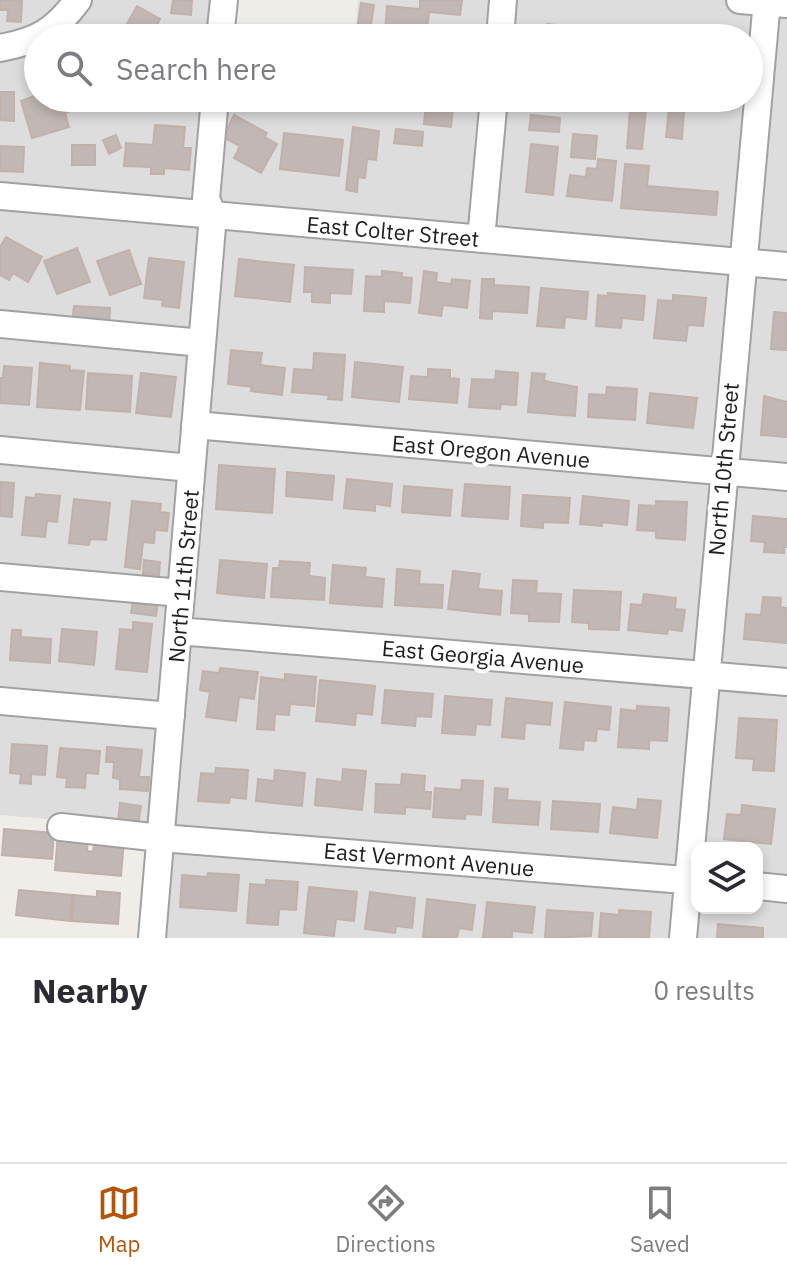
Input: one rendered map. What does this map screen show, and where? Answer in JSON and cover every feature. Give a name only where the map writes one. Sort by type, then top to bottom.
[{"type":"street","points":[[61,24],[78,0]]},
{"type":"street","points":[[221,24],[224,0]]},
{"type":"street","points":[[501,24],[503,0]]},
{"type":"street","points":[[740,0],[773,2]]},
{"type":"street","name":"North 10th Street","points":[[763,83],[773,2]]},
{"type":"street","points":[[0,48],[24,42]]},
{"type":"street","name":"North 11th Street","points":[[152,938],[213,215],[206,199],[214,112]]},
{"type":"street","points":[[481,239],[493,112]]},
{"type":"street","name":"North 10th Street","points":[[695,842],[741,262],[759,112]]},
{"type":"street","name":"East Colter Street","points":[[0,196],[787,266]]},
{"type":"street","points":[[0,324],[202,343]]},
{"type":"street","name":"East Oregon Avenue","points":[[195,425],[787,477]]},
{"type":"street","points":[[0,450],[191,468]]},
{"type":"street","points":[[0,577],[181,593]]},
{"type":"street","name":"East Georgia Avenue","points":[[178,631],[787,682]]},
{"type":"street","points":[[0,701],[171,716]]},
{"type":"street","name":"East Vermont Avenue","points":[[61,827],[161,838],[691,880]]},
{"type":"street","name":"North 10th Street","points":[[683,938],[691,886]]},
{"type":"street","points":[[763,887],[787,889]]},
{"type":"shaded area","points":[[0,0],[216,0],[214,24],[24,24],[24,112],[763,112],[763,24],[356,24],[358,0],[787,0],[787,938],[138,938],[147,827],[0,815]]},
{"type":"building","points":[[0,0],[22,0],[21,22],[7,21],[8,10],[0,10]]},
{"type":"building","points":[[173,0],[192,0],[191,15],[171,13]]},
{"type":"building","points":[[420,0],[462,0],[460,15],[429,12],[428,24],[386,24],[387,6],[420,9]]},
{"type":"building","points":[[361,3],[374,5],[371,24],[358,24]]},
{"type":"building","points":[[137,6],[160,19],[158,24],[127,24]]},
{"type":"building","points":[[0,92],[14,92],[14,121],[0,120]]},
{"type":"building","points":[[24,112],[67,112],[65,113],[69,127],[32,138]]},
{"type":"building","points":[[425,112],[452,112],[451,127],[424,124]]},
{"type":"building","points":[[630,112],[646,112],[642,149],[627,148]]},
{"type":"building","points":[[669,112],[684,112],[682,139],[666,137]]},
{"type":"building","points":[[234,115],[267,133],[265,137],[277,144],[261,173],[234,158],[240,146],[223,137]]},
{"type":"building","points":[[531,115],[560,118],[559,132],[529,130]]},
{"type":"building","points":[[155,125],[185,127],[183,148],[191,148],[189,170],[164,168],[164,174],[151,174],[151,167],[124,166],[126,143],[153,145]]},
{"type":"building","points":[[353,127],[379,131],[376,160],[367,159],[365,178],[358,177],[357,192],[346,190]]},
{"type":"building","points":[[396,129],[423,132],[422,146],[394,143]]},
{"type":"building","points":[[284,133],[343,140],[339,176],[280,169]]},
{"type":"building","points":[[573,134],[597,136],[595,159],[571,157]]},
{"type":"building","points":[[116,135],[121,148],[109,154],[103,140]]},
{"type":"building","points":[[531,144],[558,147],[553,195],[526,192]]},
{"type":"building","points":[[72,145],[95,145],[95,165],[72,165]]},
{"type":"building","points":[[0,146],[24,147],[23,172],[0,171]]},
{"type":"building","points":[[598,159],[616,161],[612,201],[567,196],[570,175],[586,177],[587,168],[597,169]]},
{"type":"building","points":[[625,164],[649,166],[647,186],[718,192],[716,215],[621,208]]},
{"type":"building","points":[[6,237],[42,257],[28,282],[13,273],[9,280],[0,275],[0,247]]},
{"type":"building","points":[[77,248],[90,282],[57,294],[44,261]]},
{"type":"building","points":[[129,250],[141,284],[110,295],[97,261]]},
{"type":"building","points":[[149,258],[184,262],[179,308],[162,306],[163,300],[144,298]]},
{"type":"building","points":[[239,259],[294,265],[290,302],[235,296]]},
{"type":"building","points":[[305,267],[353,270],[351,294],[330,293],[330,303],[312,302],[312,292],[304,292]]},
{"type":"building","points":[[382,271],[402,273],[402,277],[412,278],[410,303],[384,301],[384,312],[364,311],[366,276],[382,277]]},
{"type":"building","points":[[424,271],[437,273],[436,282],[451,284],[452,279],[470,281],[467,308],[443,305],[441,316],[419,313]]},
{"type":"building","points":[[482,279],[494,279],[494,285],[529,287],[527,313],[492,311],[492,319],[480,318]]},
{"type":"building","points":[[541,288],[588,292],[586,319],[565,317],[564,328],[537,326]]},
{"type":"building","points":[[608,293],[645,296],[643,320],[622,318],[621,328],[596,326],[598,295],[608,296]]},
{"type":"building","points":[[673,295],[706,298],[703,326],[688,325],[686,341],[654,338],[658,300],[673,301]]},
{"type":"building","points":[[74,306],[110,308],[109,326],[72,324]]},
{"type":"building","points":[[774,312],[787,313],[786,350],[771,349]]},
{"type":"building","points":[[231,350],[262,353],[260,365],[285,368],[282,395],[228,384]]},
{"type":"building","points":[[314,353],[345,355],[342,400],[328,399],[329,395],[292,392],[294,369],[313,370]]},
{"type":"building","points":[[355,362],[403,367],[399,402],[352,397]]},
{"type":"building","points":[[40,363],[70,366],[70,370],[84,371],[80,410],[37,407]]},
{"type":"building","points":[[4,366],[32,368],[29,405],[0,403],[0,378],[3,378]]},
{"type":"building","points":[[428,369],[450,370],[450,378],[459,379],[457,403],[409,399],[411,376],[428,377]]},
{"type":"building","points":[[496,371],[518,373],[516,405],[501,404],[500,409],[469,407],[472,379],[495,380]]},
{"type":"building","points":[[88,373],[132,376],[130,412],[86,409]]},
{"type":"building","points":[[141,373],[176,377],[171,417],[136,413]]},
{"type":"building","points":[[532,373],[545,374],[544,381],[577,387],[575,416],[528,412]]},
{"type":"building","points":[[607,387],[637,389],[635,420],[588,417],[589,394],[606,395]]},
{"type":"building","points":[[650,393],[697,398],[693,428],[647,423]]},
{"type":"building","points":[[764,396],[787,402],[787,437],[761,435]]},
{"type":"building","points":[[219,465],[275,469],[272,513],[216,509]]},
{"type":"building","points":[[287,472],[334,476],[332,500],[286,496]]},
{"type":"building","points":[[347,479],[392,484],[390,506],[375,504],[375,511],[344,508]]},
{"type":"building","points":[[1,482],[14,483],[12,517],[0,516]]},
{"type":"building","points":[[465,484],[510,487],[508,519],[462,516]]},
{"type":"building","points":[[404,486],[452,490],[450,516],[402,512]]},
{"type":"building","points":[[36,494],[60,496],[57,522],[47,521],[45,537],[22,535],[26,497],[35,498]]},
{"type":"building","points":[[523,495],[570,498],[568,523],[543,522],[543,528],[521,526]]},
{"type":"building","points":[[583,496],[629,501],[627,525],[602,522],[602,526],[580,524]]},
{"type":"building","points":[[74,499],[110,503],[106,540],[90,539],[89,545],[69,543]]},
{"type":"building","points":[[132,501],[161,504],[160,512],[169,513],[167,531],[155,530],[154,543],[143,542],[140,569],[125,567]]},
{"type":"building","points":[[656,501],[687,502],[685,540],[656,538],[656,531],[637,530],[639,505],[656,506]]},
{"type":"building","points":[[753,516],[787,519],[787,547],[784,547],[784,553],[764,552],[765,542],[751,541]]},
{"type":"building","points":[[144,560],[160,562],[159,575],[143,574]]},
{"type":"building","points":[[220,560],[267,564],[264,598],[217,593]]},
{"type":"building","points":[[280,561],[310,563],[309,576],[325,578],[324,600],[271,597],[273,568],[279,568]]},
{"type":"building","points":[[333,565],[366,568],[365,577],[384,579],[382,607],[330,603]]},
{"type":"building","points":[[397,569],[420,571],[419,584],[443,585],[442,608],[395,605]]},
{"type":"building","points":[[453,571],[480,574],[478,589],[502,591],[500,615],[448,609]]},
{"type":"building","points":[[513,580],[537,581],[536,593],[561,594],[559,622],[529,621],[529,614],[511,613]]},
{"type":"building","points":[[574,590],[621,592],[619,630],[589,629],[589,623],[572,622]]},
{"type":"building","points":[[134,594],[158,596],[156,616],[131,613]]},
{"type":"building","points":[[644,594],[676,598],[675,609],[685,610],[682,631],[668,629],[667,634],[628,630],[631,604],[642,605]]},
{"type":"building","points":[[763,597],[781,598],[780,607],[787,608],[787,643],[744,639],[746,614],[761,615]]},
{"type":"building","points":[[133,622],[152,624],[147,672],[116,669],[120,629],[133,630]]},
{"type":"building","points":[[62,629],[97,632],[94,665],[59,661]]},
{"type":"building","points":[[12,630],[21,630],[21,637],[51,639],[50,663],[10,660]]},
{"type":"building","points":[[220,668],[258,672],[254,699],[239,697],[236,721],[206,717],[210,692],[200,690],[203,671],[219,673]]},
{"type":"building","points":[[285,674],[316,677],[314,706],[290,704],[289,715],[275,714],[274,730],[257,729],[261,677],[285,680]]},
{"type":"building","points":[[320,680],[375,686],[372,715],[356,713],[355,725],[316,721]]},
{"type":"building","points":[[385,690],[433,694],[431,717],[416,716],[415,726],[382,723]]},
{"type":"building","points":[[445,696],[492,700],[490,725],[476,724],[475,735],[442,733]]},
{"type":"building","points":[[506,698],[552,703],[550,725],[525,723],[524,739],[502,737]]},
{"type":"building","points":[[565,702],[611,707],[609,730],[597,729],[596,741],[584,740],[583,750],[560,748]]},
{"type":"building","points":[[637,706],[669,708],[667,741],[649,740],[649,749],[618,747],[621,709],[637,711]]},
{"type":"building","points":[[739,718],[777,720],[774,771],[753,770],[754,759],[736,758]]},
{"type":"building","points":[[12,744],[47,746],[45,775],[31,774],[31,784],[20,783],[21,774],[10,773]]},
{"type":"building","points":[[107,747],[142,750],[139,777],[149,777],[148,791],[120,789],[120,779],[113,778],[114,762],[106,762]]},
{"type":"building","points":[[60,748],[100,751],[98,774],[86,773],[85,788],[66,787],[67,778],[57,777]]},
{"type":"building","points":[[216,768],[248,770],[246,799],[230,797],[229,803],[198,801],[201,773],[215,774]]},
{"type":"building","points":[[343,769],[366,771],[362,810],[315,805],[317,779],[342,782]]},
{"type":"building","points":[[275,770],[305,773],[302,806],[256,801],[258,779],[274,781]]},
{"type":"building","points":[[402,774],[425,776],[424,792],[431,792],[430,809],[405,807],[405,814],[375,812],[376,784],[401,785]]},
{"type":"building","points":[[462,780],[483,781],[481,815],[465,814],[465,819],[433,817],[435,788],[461,790]]},
{"type":"building","points":[[495,788],[508,789],[507,800],[540,802],[538,825],[493,822]]},
{"type":"building","points":[[638,799],[661,801],[657,838],[610,833],[613,807],[637,810]]},
{"type":"building","points":[[553,801],[600,804],[598,832],[551,829]]},
{"type":"building","points":[[120,803],[141,806],[138,825],[118,823]]},
{"type":"building","points":[[742,805],[775,809],[771,844],[724,839],[727,814],[741,815]]},
{"type":"building","points":[[4,829],[54,833],[52,859],[2,855]]},
{"type":"building","points":[[58,834],[88,837],[87,851],[93,852],[95,837],[124,840],[121,876],[55,870]]},
{"type":"building","points":[[208,873],[239,875],[236,911],[180,907],[182,875],[207,877]]},
{"type":"building","points":[[266,880],[298,882],[296,910],[279,909],[278,925],[247,923],[250,884],[266,885]]},
{"type":"building","points":[[309,887],[357,892],[354,921],[336,919],[334,936],[304,933]]},
{"type":"building","points":[[19,890],[72,895],[70,921],[16,915]]},
{"type":"building","points":[[97,891],[120,893],[118,924],[72,921],[74,895],[97,897]]},
{"type":"building","points":[[370,892],[415,898],[412,928],[396,926],[395,933],[365,929]]},
{"type":"building","points":[[427,899],[475,905],[472,930],[459,928],[457,938],[423,937]]},
{"type":"building","points":[[487,902],[535,907],[532,933],[512,931],[512,938],[483,938]]},
{"type":"building","points":[[547,910],[593,913],[591,936],[545,938]]},
{"type":"building","points":[[619,910],[651,912],[649,938],[599,938],[601,913],[619,915]]},
{"type":"building","points":[[718,924],[763,928],[763,938],[717,938]]}]
